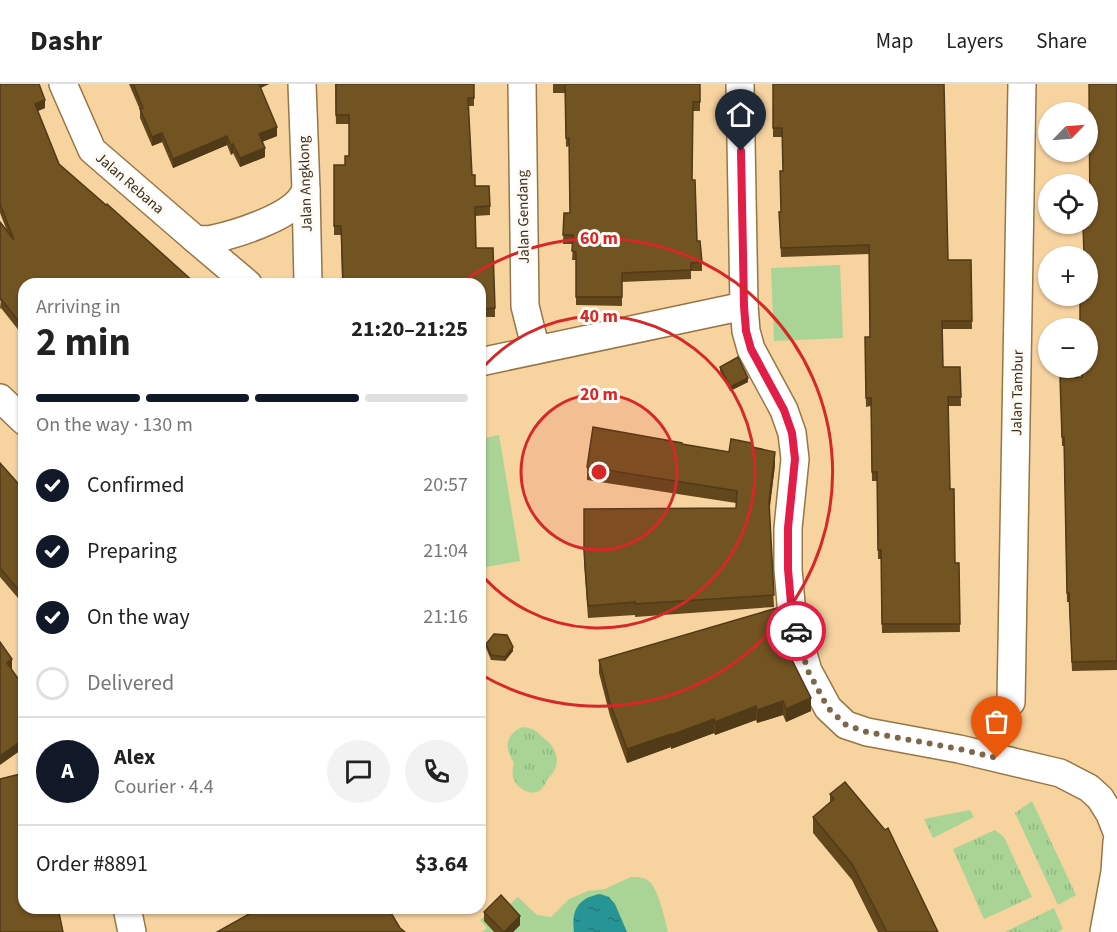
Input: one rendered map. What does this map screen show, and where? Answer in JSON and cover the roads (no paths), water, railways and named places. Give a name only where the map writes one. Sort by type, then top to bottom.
[{"type":"street","name":"Jalan Rebana","points":[[63,84],[92,150],[241,278]]},
{"type":"street","name":"Jalan Angklong","points":[[302,84],[308,278]]},
{"type":"street","name":"Jalan Gendang","points":[[522,84],[525,306],[536,350]]},
{"type":"street","points":[[740,84],[746,331],[751,349],[784,410],[792,433],[795,459],[788,528],[788,569],[792,615],[808,671],[828,708],[846,725],[867,732],[959,749],[1060,773],[1089,788],[1100,798],[1117,832]]},
{"type":"street","name":"Jalan Tambur","points":[[1011,702],[1022,84]]},
{"type":"street","points":[[195,239],[211,240],[263,223],[286,212],[298,202],[306,190]]},
{"type":"street","points":[[486,361],[744,306]]},
{"type":"street","points":[[0,398],[18,415]]},
{"type":"street","points":[[1104,932],[1115,872],[1117,842]]},
{"type":"street","points":[[128,914],[132,932]]},
{"type":"water","points":[[600,894],[609,897],[615,904],[627,932],[574,932],[574,917],[578,906],[586,899]]}]
